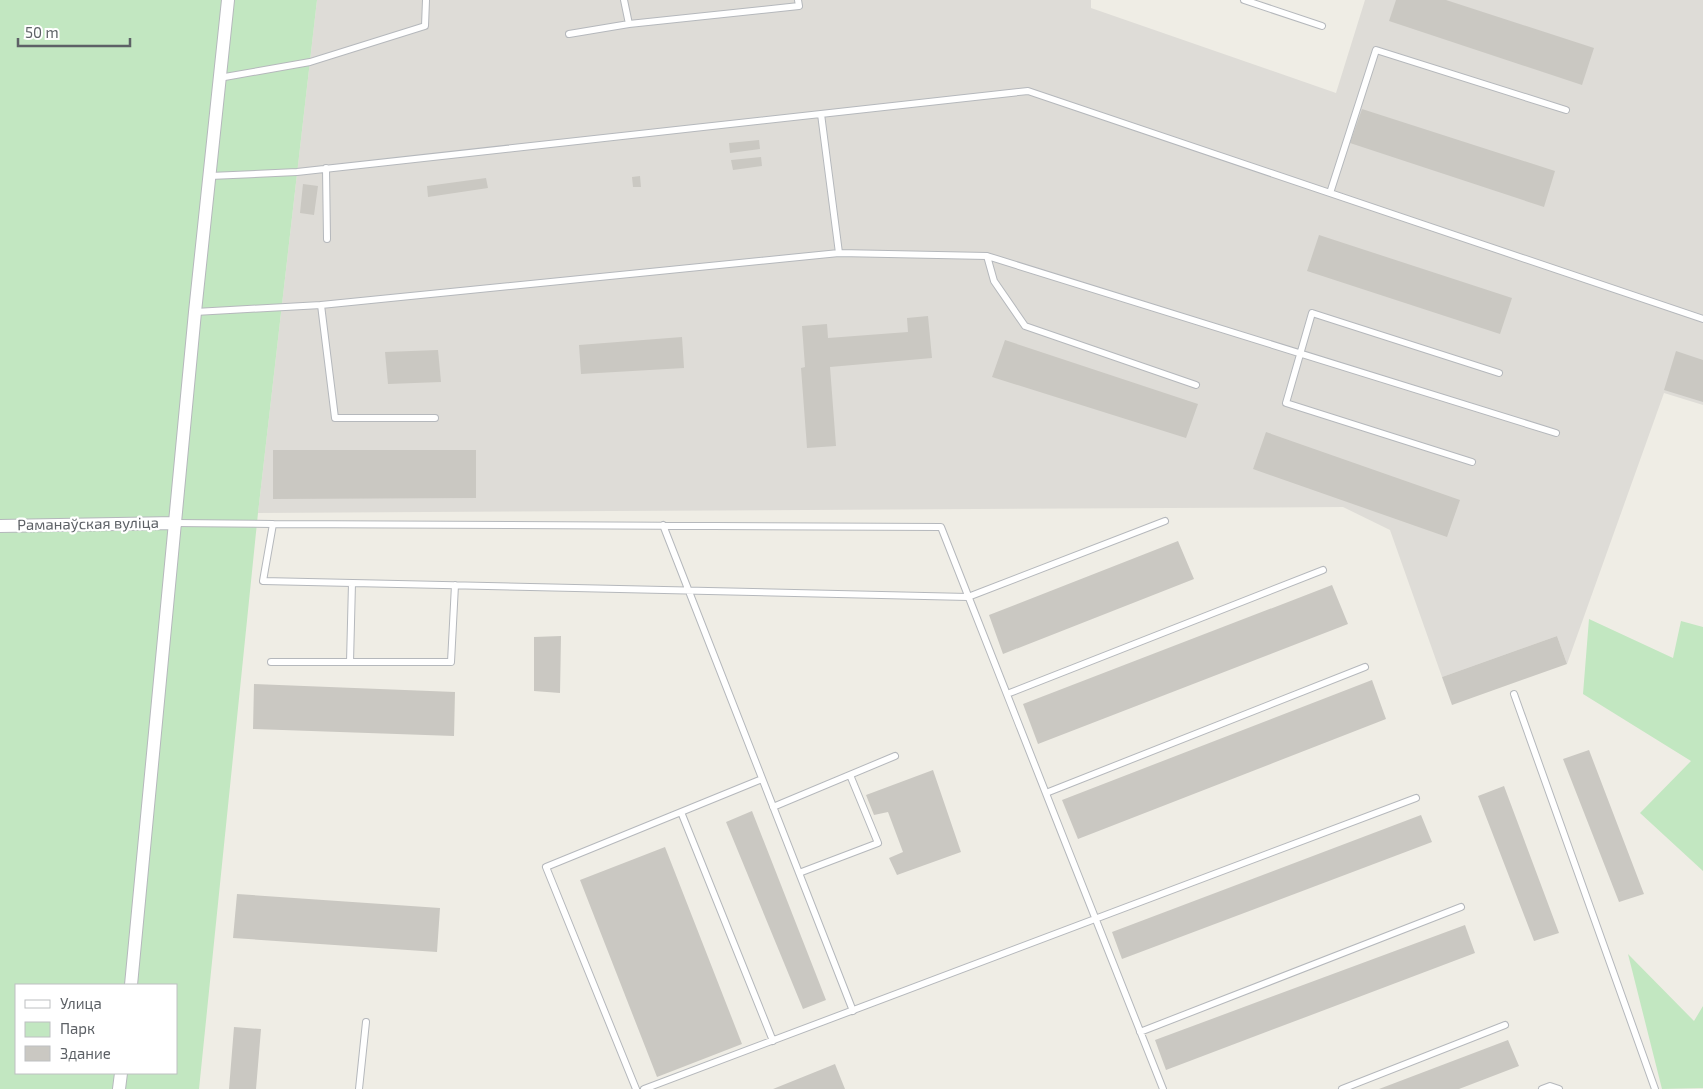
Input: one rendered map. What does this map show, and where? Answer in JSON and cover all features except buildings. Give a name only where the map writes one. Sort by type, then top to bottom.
[{"type":"street","points":[[131,984],[195,312],[228,0]]},
{"type":"street","name":"Раманаўская вуліца","points":[[0,526],[176,522]]},
{"type":"street","points":[[119,1089],[121,1074]]},
{"type":"lane","points":[[219,78],[310,62],[425,26],[426,0]]},
{"type":"lane","points":[[624,0],[629,24]]},
{"type":"lane","points":[[569,34],[629,24],[799,6],[798,0]]},
{"type":"lane","points":[[1244,0],[1322,26]]},
{"type":"lane","points":[[1330,193],[1376,50],[1566,110]]},
{"type":"lane","points":[[210,176],[326,168],[1028,91],[1703,319]]},
{"type":"lane","points":[[821,114],[839,253]]},
{"type":"lane","points":[[326,168],[327,239]]},
{"type":"lane","points":[[195,312],[321,305],[839,253],[987,256],[1556,433]]},
{"type":"lane","points":[[987,256],[994,281],[1025,326],[1196,385]]},
{"type":"lane","points":[[321,305],[335,418],[435,418]]},
{"type":"lane","points":[[1472,462],[1286,403],[1299,353],[1312,312],[1499,373]]},
{"type":"lane","points":[[273,524],[263,581],[968,596],[1165,521]]},
{"type":"lane","points":[[176,522],[941,527],[1163,1089]]},
{"type":"lane","points":[[662,525],[853,1010]]},
{"type":"lane","points":[[1006,694],[1323,570]]},
{"type":"lane","points":[[350,662],[352,583]]},
{"type":"lane","points":[[271,662],[451,662],[455,585]]},
{"type":"lane","points":[[1046,793],[1365,667]]},
{"type":"lane","points":[[1514,694],[1655,1089]]},
{"type":"lane","points":[[773,807],[895,756]]},
{"type":"lane","points":[[799,874],[878,842],[850,775]]},
{"type":"lane","points":[[636,1089],[546,867],[762,779]]},
{"type":"lane","points":[[644,1089],[1416,798]]},
{"type":"lane","points":[[681,812],[773,1040]]},
{"type":"lane","points":[[1140,1032],[1461,907]]},
{"type":"lane","points":[[359,1089],[366,1022]]},
{"type":"lane","points":[[1342,1089],[1505,1026]]},
{"type":"lane","points":[[1542,1089],[1550,1086],[1559,1089]]},
{"type":"shaded area","points":[[317,0],[1091,0],[1091,8],[1336,93],[1365,0],[1703,0],[1703,405],[1664,393],[1567,664],[1557,636],[1442,677],[1390,530],[1343,507],[258,513]]},
{"type":"green space","points":[[0,0],[317,0],[258,513],[199,1089],[0,1089]]},
{"type":"green space","points":[[1589,619],[1673,658],[1681,621],[1703,627],[1703,871],[1640,813],[1691,761],[1583,694]]},
{"type":"green space","points":[[1628,954],[1694,1021],[1703,1006],[1703,1088],[1662,1089]]}]
